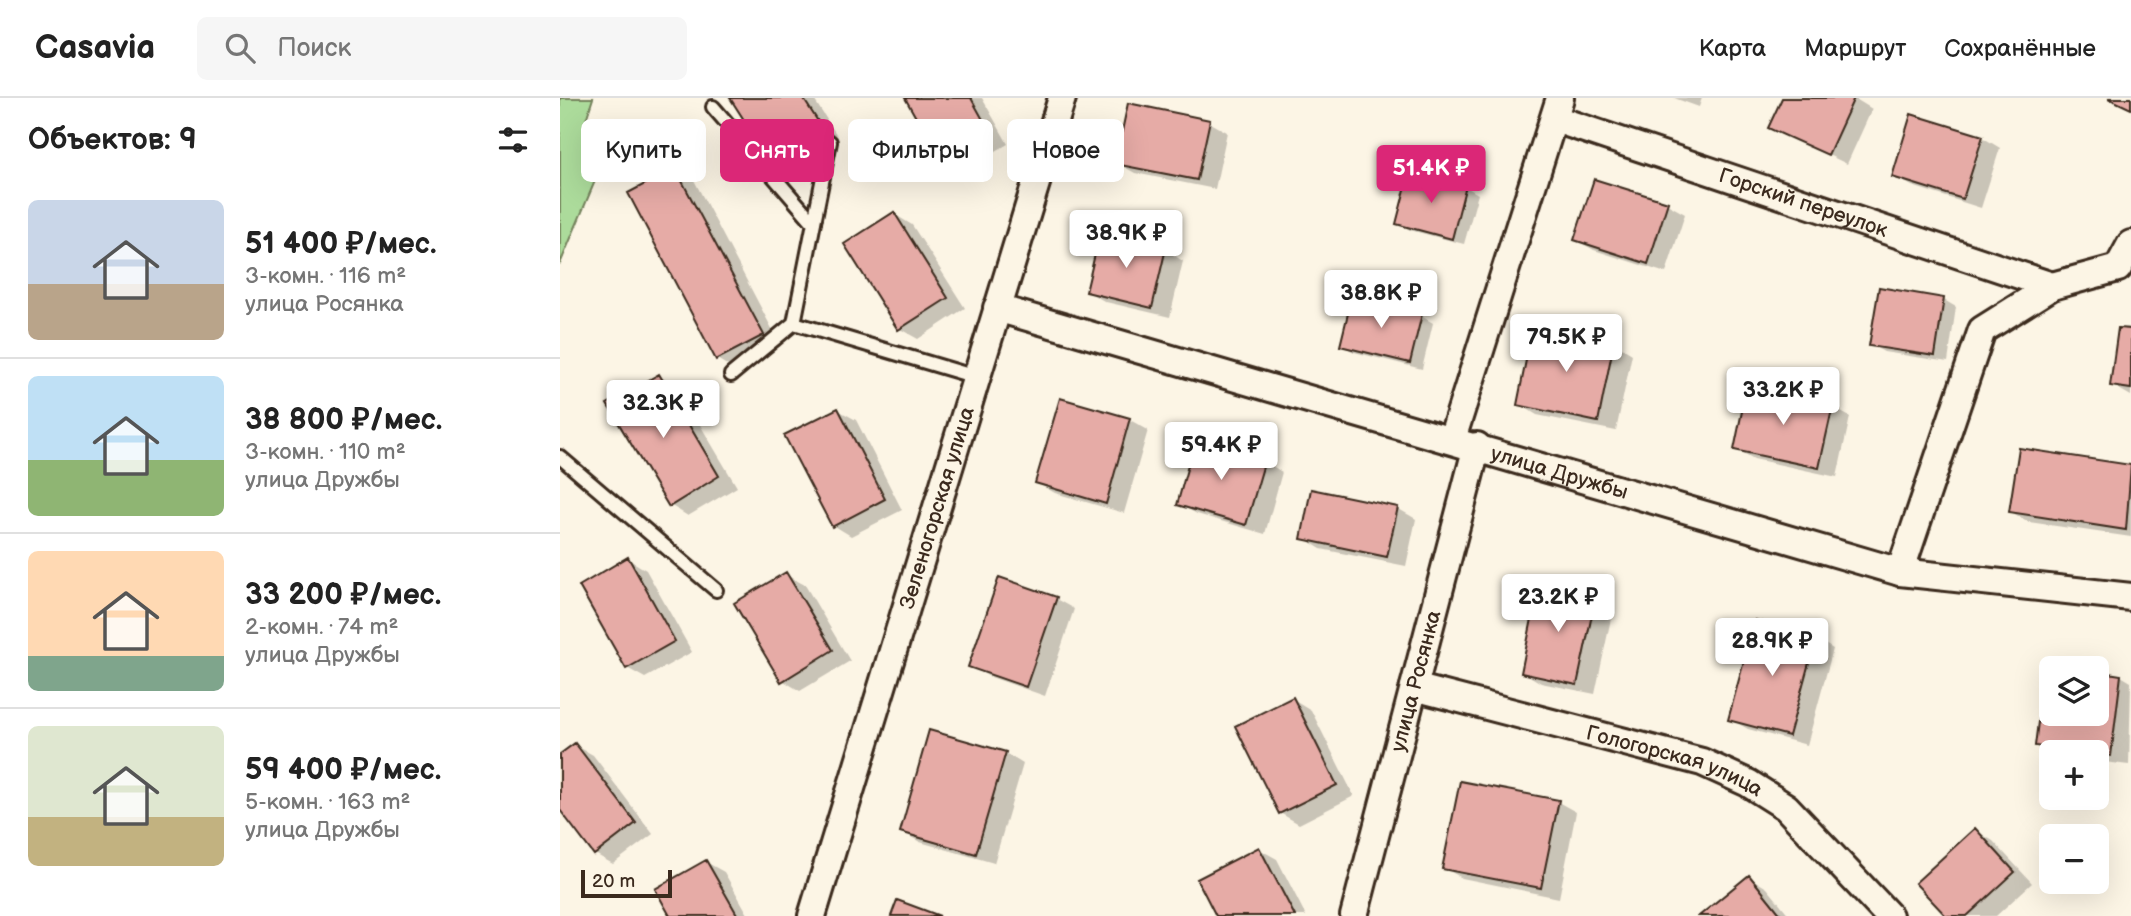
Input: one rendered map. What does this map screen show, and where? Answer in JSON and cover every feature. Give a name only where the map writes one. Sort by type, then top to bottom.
[{"type":"street","name":"Зеленогорская улица","points":[[811,916],[1062,98]]},
{"type":"street","name":"Горский переулок","points":[[1557,109],[2052,286]]},
{"type":"street","name":"улица Росянка","points":[[1354,916],[1414,687],[1464,442],[1557,109]]},
{"type":"street","points":[[1900,572],[1982,330],[2052,286],[2118,268],[2131,244]]},
{"type":"street","name":"улица Дружбы","points":[[997,308],[1464,442],[1900,572],[2131,597]]},
{"type":"street","name":"Гологорская улица","points":[[1414,687],[1702,762],[1748,783],[1786,807],[1889,916]]},
{"type":"lane","points":[[713,107],[814,223]]},
{"type":"lane","points":[[731,375],[794,323],[822,182]]},
{"type":"lane","points":[[794,323],[976,377]]},
{"type":"lane","points":[[560,457],[716,590]]},
{"type":"green space","points":[[560,98],[593,98],[586,119],[581,119],[581,182],[595,182],[560,264]]},
{"type":"building","points":[[730,98],[803,98],[816,119],[743,119]]},
{"type":"building","points":[[905,98],[971,98],[983,119],[917,119]]},
{"type":"building","points":[[1782,98],[1854,98],[1828,155],[1768,128]]},
{"type":"building","points":[[2108,98],[2131,98],[2131,109]]},
{"type":"building","points":[[1128,103],[1210,120],[1197,180],[1124,166],[1124,122]]},
{"type":"building","points":[[1911,114],[1983,136],[1963,199],[1892,177]]},
{"type":"building","points":[[1410,170],[1466,185],[1452,239],[1396,224]]},
{"type":"building","points":[[1594,179],[1668,202],[1648,264],[1574,240]]},
{"type":"building","points":[[649,182],[682,182],[764,335],[716,360],[628,193]]},
{"type":"building","points":[[894,212],[948,298],[898,330],[844,244]]},
{"type":"building","points":[[1100,233],[1166,248],[1152,308],[1086,292]]},
{"type":"building","points":[[1879,287],[1944,298],[1935,356],[1869,346]]},
{"type":"building","points":[[1352,297],[1422,314],[1410,363],[1340,346]]},
{"type":"building","points":[[1533,325],[1614,342],[1598,422],[1517,405]]},
{"type":"building","points":[[2118,328],[2131,329],[2131,389],[2110,386]]},
{"type":"building","points":[[659,374],[719,476],[669,507],[607,404]]},
{"type":"building","points":[[1747,387],[1833,405],[1819,468],[1734,450]]},
{"type":"building","points":[[1060,398],[1130,418],[1106,504],[1035,483]]},
{"type":"building","points":[[838,408],[885,499],[832,527],[784,435]]},
{"type":"building","points":[[1195,440],[1265,460],[1246,525],[1177,505]]},
{"type":"building","points":[[2019,448],[2131,465],[2126,530],[2009,512]]},
{"type":"building","points":[[1311,489],[1398,507],[1387,557],[1301,539]]},
{"type":"building","points":[[628,557],[675,641],[626,669],[579,586]]},
{"type":"building","points":[[786,572],[833,650],[781,682],[734,603]]},
{"type":"building","points":[[999,577],[1057,597],[1026,687],[968,667]]},
{"type":"building","points":[[1539,584],[1596,596],[1577,685],[1521,673]]},
{"type":"building","points":[[1755,620],[1816,637],[1789,736],[1728,720]]},
{"type":"building","points":[[2109,673],[2121,675],[2111,756],[2109,740],[2039,740],[2039,747],[2035,746],[2039,714],[2039,726],[2109,726]]},
{"type":"building","points":[[1293,697],[1337,785],[1279,814],[1235,726]]},
{"type":"building","points":[[929,730],[1006,752],[976,854],[900,832]]},
{"type":"building","points":[[575,743],[636,823],[594,855],[560,810],[560,754]]},
{"type":"building","points":[[1460,781],[1559,800],[1541,888],[1442,869]]},
{"type":"building","points":[[1975,828],[2015,872],[1967,916],[1946,916],[1915,883]]},
{"type":"building","points":[[1259,847],[1295,916],[1216,916],[1197,879]]},
{"type":"building","points":[[706,860],[738,916],[670,916],[655,889]]},
{"type":"building","points":[[1749,875],[1782,916],[1699,916]]},
{"type":"building","points":[[897,900],[940,916],[891,916]]}]
